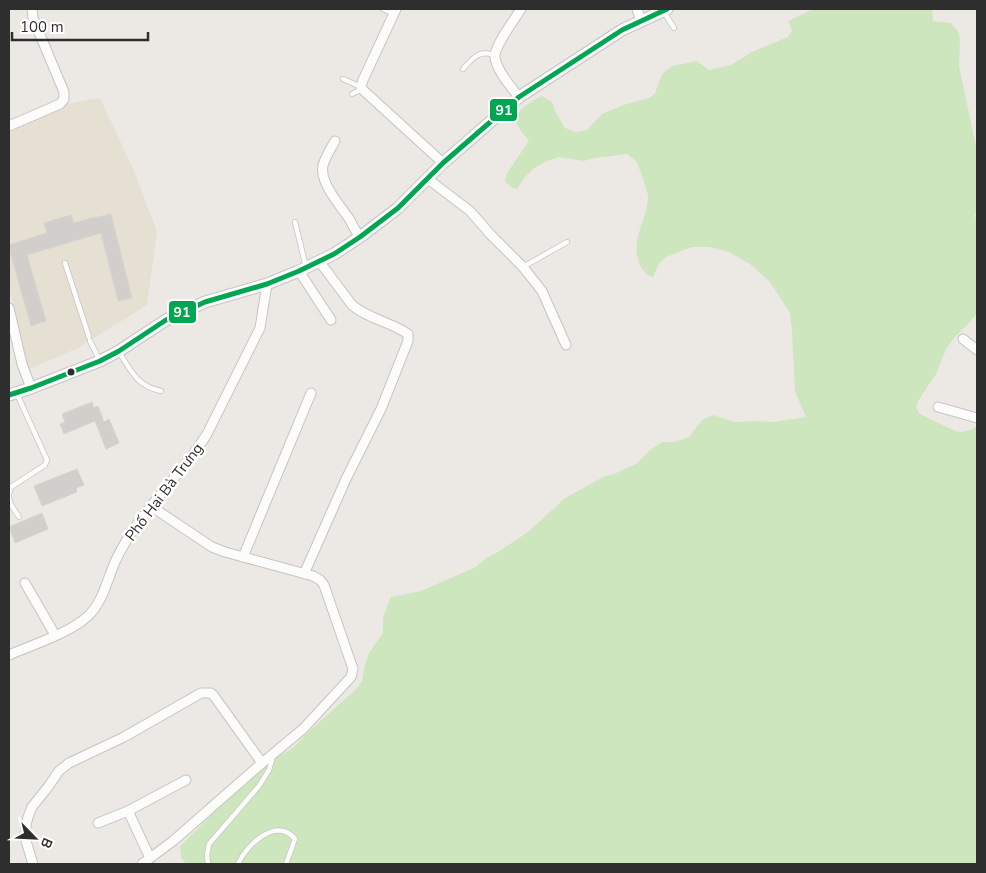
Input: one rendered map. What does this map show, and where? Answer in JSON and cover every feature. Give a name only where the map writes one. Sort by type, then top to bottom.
[{"type":"street","points":[[9,126],[60,104],[64,99],[64,92],[33,18],[32,9]]},
{"type":"street","points":[[519,97],[503,77],[496,63],[495,56],[499,43],[521,9]]},
{"type":"street","points":[[637,9],[641,21]]},
{"type":"street","points":[[12,394],[100,361],[166,320],[205,302],[267,284],[334,254],[398,208],[443,163],[519,97],[622,30],[665,10]]},
{"type":"street","points":[[395,11],[363,80],[362,88],[443,163]]},
{"type":"street","points":[[335,140],[327,154],[323,167],[325,179],[332,195],[360,237]]},
{"type":"street","points":[[428,179],[470,211],[523,267],[542,291],[566,345]]},
{"type":"street","points":[[304,574],[346,478],[381,408],[408,341],[408,334],[400,328],[356,309],[319,261]]},
{"type":"street","points":[[303,269],[331,320]]},
{"type":"street","name":"Phố Hai Bà Trưng","points":[[9,655],[55,636],[76,625],[90,614],[99,601],[120,551],[135,526],[207,434],[260,328],[267,284]]},
{"type":"street","points":[[9,308],[22,364],[30,388]]},
{"type":"street","points":[[963,339],[977,350]]},
{"type":"street","points":[[243,557],[311,393]]},
{"type":"street","points":[[938,407],[977,418]]},
{"type":"street","points":[[142,864],[173,841],[303,729],[353,674],[353,669],[324,585],[320,580],[212,546],[152,506]]},
{"type":"street","points":[[25,583],[55,636]]},
{"type":"street","points":[[33,864],[26,841],[28,817],[32,807],[59,771],[69,763],[124,737],[201,692],[211,693],[214,696],[262,763]]},
{"type":"street","points":[[98,823],[128,812],[186,780]]},
{"type":"street","points":[[128,812],[150,858]]},
{"type":"lane","points":[[383,9],[395,11]]},
{"type":"lane","points":[[665,10],[674,28]]},
{"type":"lane","points":[[463,69],[479,54],[485,53],[495,56]]},
{"type":"lane","points":[[343,80],[362,88]]},
{"type":"lane","points":[[352,94],[362,88]]},
{"type":"lane","points":[[295,222],[303,269]]},
{"type":"lane","points":[[523,267],[567,242]]},
{"type":"lane","points":[[65,264],[90,339],[100,361]]},
{"type":"lane","points":[[119,350],[133,374],[143,385],[161,391]]},
{"type":"lane","points":[[12,394],[47,460],[45,465],[10,488],[10,503],[19,517]]},
{"type":"lane","points":[[208,864],[209,844],[258,786],[269,770],[275,752]]},
{"type":"lane","points":[[238,864],[242,855],[252,845],[268,832],[275,830],[283,831],[295,839],[286,864]]},
{"type":"shaded area","points":[[100,98],[134,171],[157,232],[147,305],[78,348],[29,369],[9,288],[9,129],[65,104]]},
{"type":"green space","points":[[813,9],[932,9],[933,21],[951,23],[960,37],[959,66],[977,151],[977,210],[975,215],[977,223],[977,314],[946,349],[936,374],[918,401],[916,408],[920,414],[955,431],[970,430],[977,426],[977,864],[186,864],[181,857],[180,846],[257,769],[293,748],[356,689],[362,681],[369,653],[383,633],[383,617],[391,597],[421,591],[476,567],[486,558],[528,532],[565,498],[603,477],[636,464],[650,450],[662,442],[675,442],[689,437],[702,420],[713,415],[735,422],[773,422],[806,417],[795,392],[790,313],[770,282],[750,264],[729,252],[709,247],[692,247],[666,257],[659,264],[653,277],[642,269],[636,251],[638,235],[648,203],[648,195],[636,161],[627,154],[583,161],[559,157],[533,169],[517,189],[512,188],[505,182],[507,173],[529,141],[517,124],[518,114],[524,107],[542,96],[552,102],[565,128],[576,132],[587,130],[602,114],[626,104],[649,98],[655,93],[662,74],[672,66],[697,61],[709,70],[731,65],[752,52],[788,37],[792,30],[788,21]]},
{"type":"building","points":[[111,214],[132,298],[118,301],[101,233],[27,255],[46,321],[31,326],[9,245],[47,233],[44,223],[71,215],[74,223]]},
{"type":"building","points":[[92,402],[94,408],[98,406],[104,422],[109,419],[119,443],[106,449],[95,421],[64,434],[60,424],[65,422],[62,414]]},
{"type":"building","points":[[77,469],[84,485],[76,488],[77,492],[42,506],[34,486]]},
{"type":"building","points":[[42,513],[48,529],[15,543],[9,527]]},
{"type":"transit line","name":"91","points":[[9,395],[100,361],[119,351],[166,320],[205,302],[267,284],[334,254],[398,208],[443,163],[519,97],[622,30],[667,9]]}]
